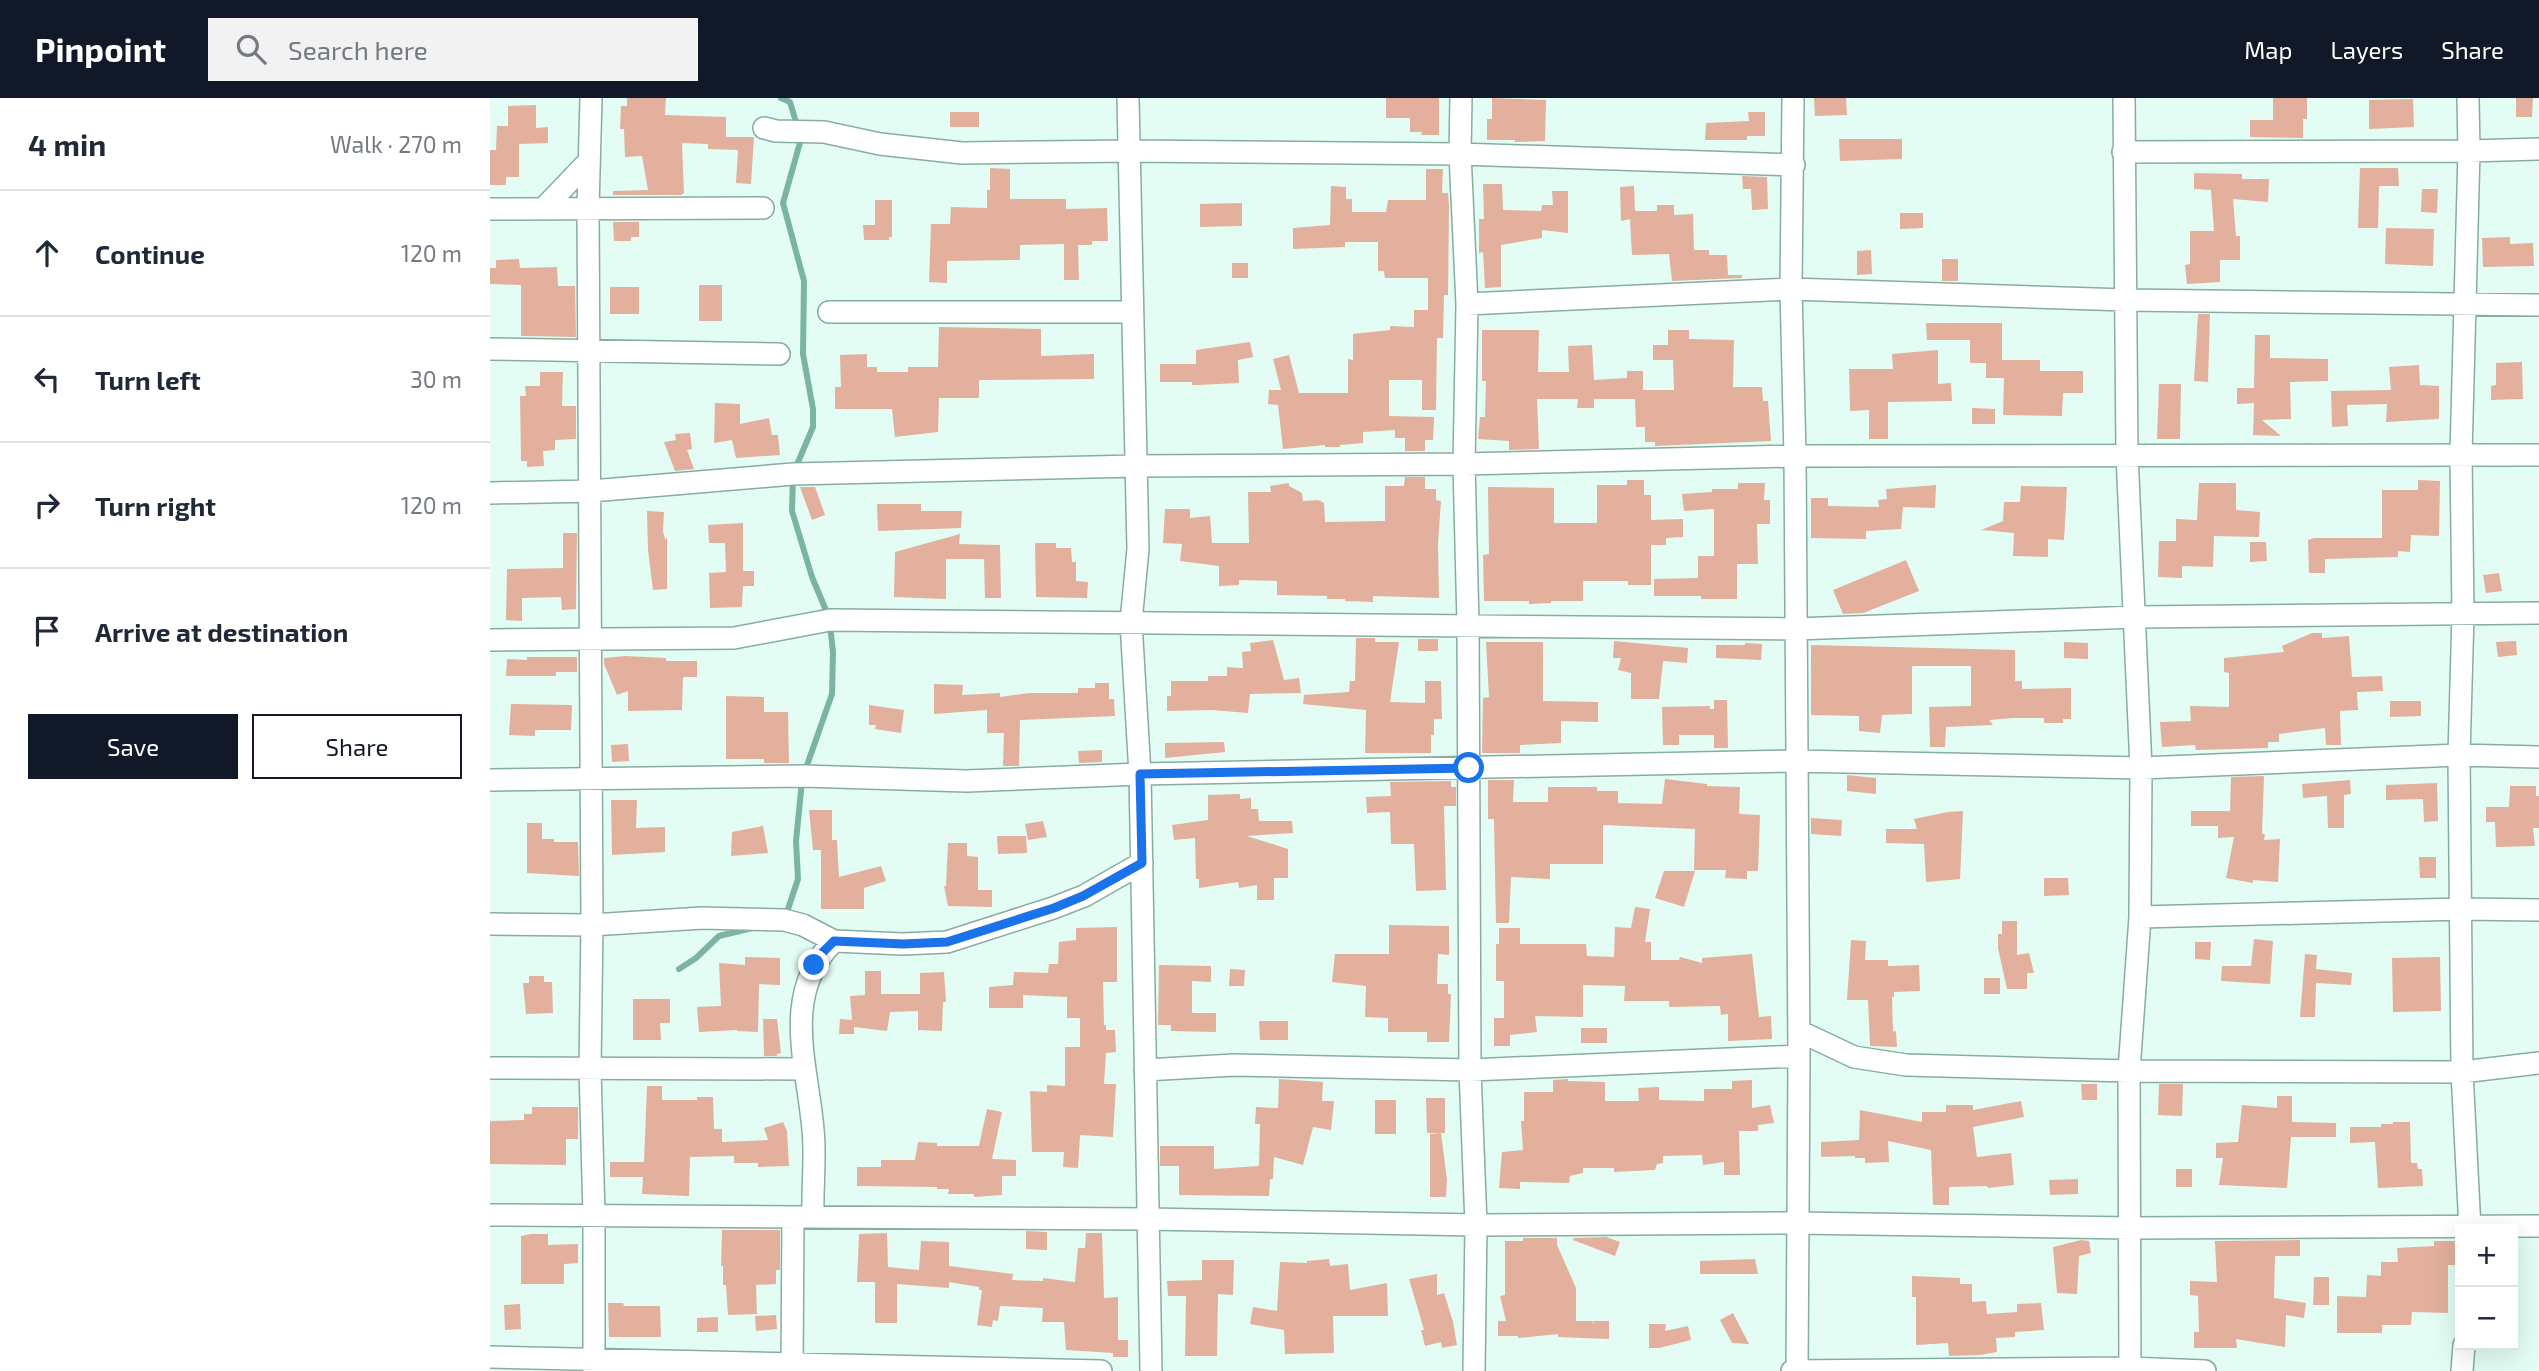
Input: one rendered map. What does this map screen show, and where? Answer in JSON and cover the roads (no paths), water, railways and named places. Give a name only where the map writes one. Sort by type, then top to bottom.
[{"type":"street","points":[[591,98],[588,162],[593,925],[590,1069],[594,1365]]},
{"type":"street","points":[[1128,98],[1138,549],[1131,622],[1140,774],[1150,1371]]},
{"type":"street","points":[[1461,98],[1460,154],[1467,304],[1464,464],[1468,624],[1469,1070],[1476,1225],[1474,1371]]},
{"type":"street","points":[[1793,98],[1791,289],[1795,456],[1795,761],[1799,1031],[1794,1371],[2204,1371]]},
{"type":"street","points":[[2124,98],[2127,455],[2141,768],[2140,917],[2129,1071],[2130,1369]]},
{"type":"street","points":[[2468,98],[2461,455],[2463,615],[2459,755],[2462,1072],[2470,1224]]},
{"type":"street","points":[[764,128],[776,131],[824,132],[880,144],[962,153],[1130,151],[1460,154],[1794,165]]},
{"type":"street","points":[[2123,152],[2539,149]]},
{"type":"street","points":[[544,208],[588,162]]},
{"type":"street","points":[[490,209],[763,208]]},
{"type":"street","points":[[1467,304],[1791,289],[2126,300],[2539,305]]},
{"type":"street","points":[[829,312],[1132,312]]},
{"type":"street","points":[[490,349],[779,354]]},
{"type":"street","points":[[490,493],[591,491],[793,474],[1135,466],[1464,464],[1795,456],[2539,454]]},
{"type":"street","points":[[490,640],[734,638],[830,620],[1795,629],[2136,617],[2539,613]]},
{"type":"street","points":[[490,780],[803,776],[967,781],[1140,774],[1795,761],[2141,768],[2459,755],[2539,757]]},
{"type":"street","points":[[490,924],[593,925],[702,918],[784,920],[803,925],[834,941],[903,944],[947,942],[1054,908],[1083,896],[1142,863]]},
{"type":"street","points":[[2140,917],[2462,909],[2539,910]]},
{"type":"street","points":[[792,1367],[803,1217],[814,1133],[800,1036],[803,1004],[814,965],[834,941]]},
{"type":"street","points":[[1799,1031],[1854,1057],[1906,1065],[2129,1071],[2462,1072],[2539,1063]]},
{"type":"street","points":[[1145,1070],[1248,1065],[1469,1070],[1799,1056]]},
{"type":"street","points":[[490,1068],[803,1069]]},
{"type":"street","points":[[490,1215],[1148,1219],[1476,1225],[1797,1223],[2130,1228],[2455,1227]]},
{"type":"street","points":[[2518,1226],[2539,1226]]},
{"type":"street","points":[[2462,1371],[2463,1350]]},
{"type":"street","points":[[490,1357],[594,1365],[1101,1371]]},
{"type":"waterway","points":[[781,98],[790,102],[801,139],[783,203],[804,281],[803,354],[813,409],[813,427],[793,474],[792,511],[812,577],[828,615]]},
{"type":"waterway","points":[[805,771],[832,694],[833,652],[830,625]]},
{"type":"waterway","points":[[785,918],[798,879],[796,841],[802,781]]},
{"type":"waterway","points":[[679,969],[696,958],[719,936],[752,928]]}]
